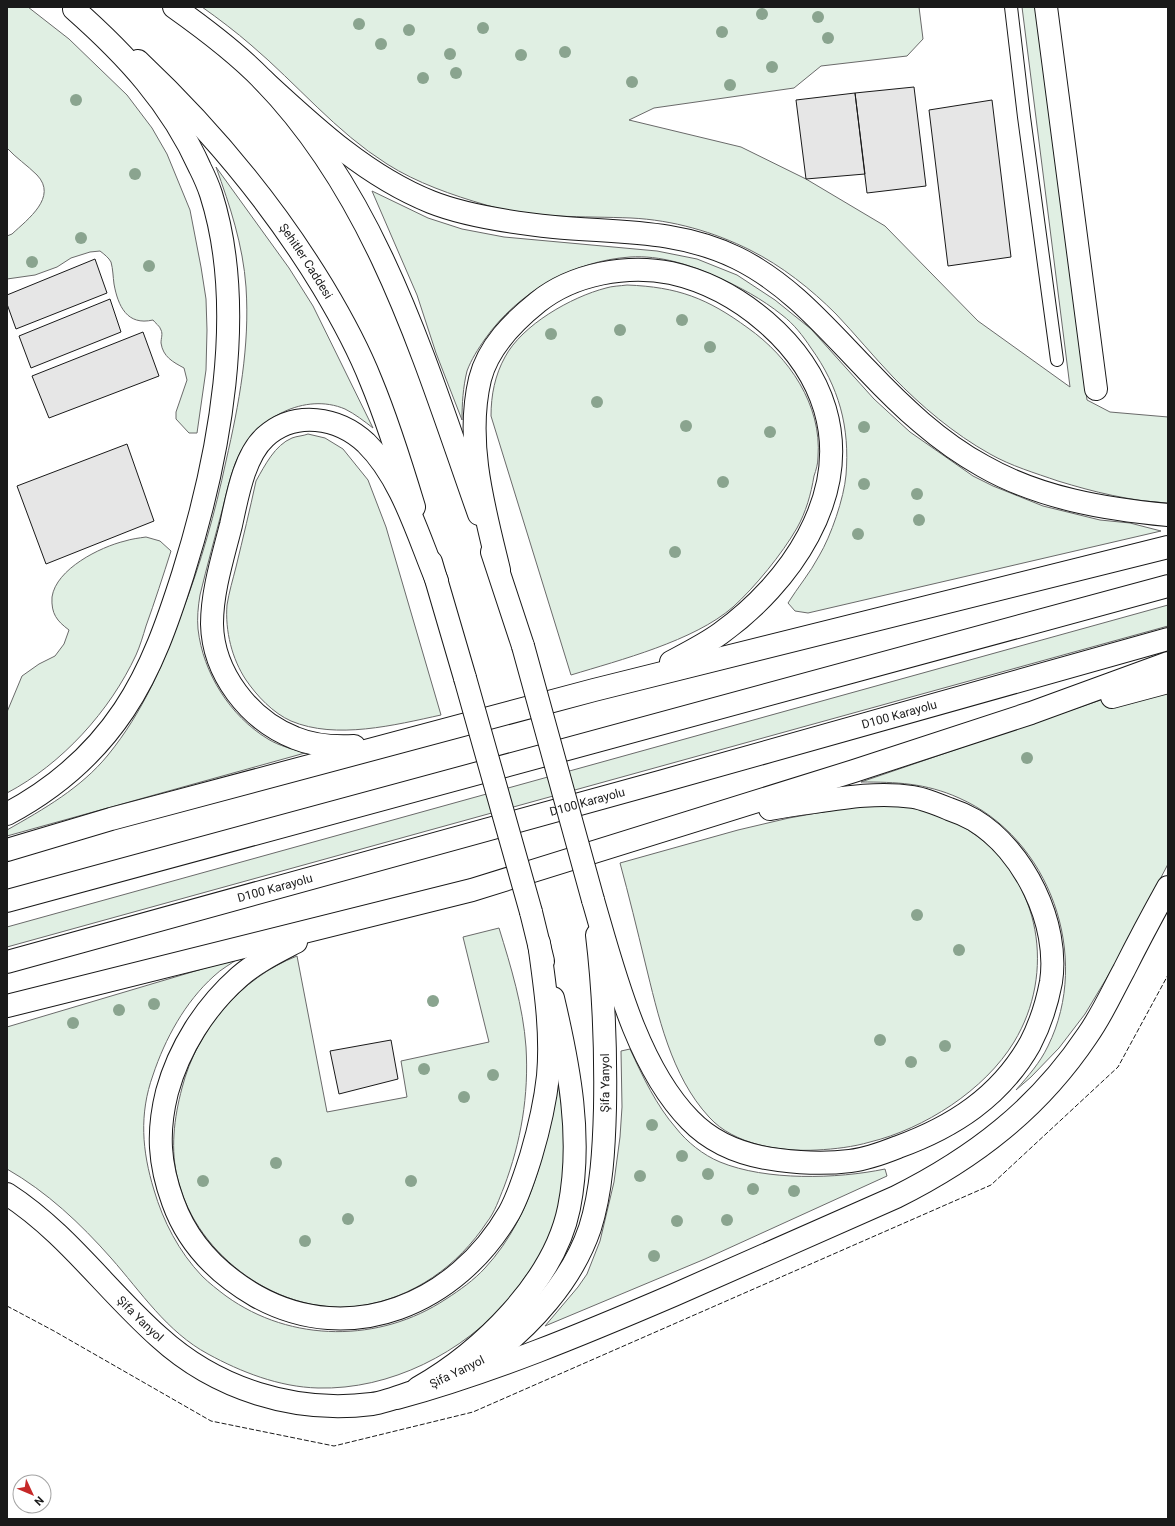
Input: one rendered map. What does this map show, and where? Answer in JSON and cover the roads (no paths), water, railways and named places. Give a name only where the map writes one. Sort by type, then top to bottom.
[{"type":"main road","points":[[174,7],[220,41],[335,144],[382,176],[431,202],[457,210],[532,224],[656,234],[685,240],[734,257],[757,268],[779,284],[822,322],[880,384],[905,408],[941,439],[962,454],[985,467],[1034,489],[1056,496],[1126,510],[1168,515]]},
{"type":"main road","points":[[1046,7],[1096,389]]},
{"type":"main road","points":[[7,814],[32,801],[64,777],[96,746],[124,711],[148,670],[169,616],[194,538],[211,467],[221,411],[226,362],[229,308],[227,268],[220,227],[211,192],[196,158],[167,108],[146,80],[120,52],[73,8]]},
{"type":"main road","name":"Şehitler Caddesi","points":[[73,8],[100,28],[162,83],[209,134],[255,188],[314,272],[347,330],[371,380],[393,439],[437,581]]},
{"type":"main road","points":[[263,80],[294,115],[321,150],[360,213],[400,298],[426,365],[499,570],[523,646],[613,968],[631,1018],[646,1053],[664,1088],[677,1106],[692,1122],[710,1137],[728,1147],[748,1155],[787,1162],[829,1163],[851,1161],[870,1157],[915,1141],[952,1123],[987,1097],[1018,1063],[1030,1043],[1040,1021],[1051,980],[1052,960],[1050,940],[1046,920],[1029,879],[1006,846],[974,820],[935,803],[914,797],[873,795],[845,797],[777,808],[663,830]]},
{"type":"main road","points":[[499,570],[485,512],[477,462],[474,434],[476,407],[481,378],[490,355],[505,332],[523,314],[544,297],[567,285],[591,276],[617,271],[646,270],[671,273],[694,280],[741,303],[785,340],[802,361],[814,382],[825,409],[829,429],[830,454],[828,479],[822,503],[812,529],[800,551],[766,594],[722,632],[672,662],[644,674],[594,690]]},
{"type":"main road","points":[[397,1398],[434,1379],[454,1365],[498,1327],[527,1294],[540,1274],[563,1231],[569,1208],[574,1167],[574,1119],[564,1049],[539,943],[437,581],[399,491],[388,471],[366,443],[351,432],[335,424],[316,419],[297,421],[278,428],[264,438],[253,454],[244,476],[226,543],[213,604],[212,626],[220,666],[230,684],[244,703],[266,722],[294,738],[315,744],[338,747],[363,746],[419,736]]},
{"type":"main road","points":[[7,850],[111,819],[594,690],[1168,547]]},
{"type":"main road","points":[[7,901],[1168,586]]},
{"type":"main road","name":"D100 Karayolu","points":[[7,962],[670,779],[1168,639]]},
{"type":"main road","points":[[7,1006],[472,890],[944,742],[1031,713],[1168,663]]},
{"type":"main road","points":[[944,742],[1168,682]]},
{"type":"main road","points":[[397,1398],[445,1385],[484,1372],[642,1309],[896,1197],[959,1162],[999,1133],[1020,1114],[1067,1064],[1088,1035],[1109,1000],[1168,887]]},
{"type":"main road","name":"Şifa Yanyol","points":[[7,1194],[37,1216],[58,1235],[159,1338],[201,1368],[247,1390],[285,1402],[308,1405],[351,1406],[373,1404],[397,1398],[460,1374],[484,1360],[506,1343],[530,1321],[550,1299],[569,1271],[587,1234],[597,1196],[602,1163],[605,1102],[604,1014],[601,968],[593,900]]},
{"type":"main road","points":[[376,914],[306,938],[262,960],[240,976],[220,996],[201,1019],[184,1049],[172,1077],[164,1104],[160,1134],[161,1158],[167,1185],[176,1212],[187,1233],[203,1255],[239,1286],[286,1310],[313,1316],[340,1319],[368,1317],[418,1301],[442,1287],[480,1254],[497,1232],[510,1211],[523,1181],[538,1133],[544,1105],[548,1073],[549,1043],[547,1012],[539,943]]},
{"type":"lane","points":[[1011,7],[1024,117],[1057,360]]}]
